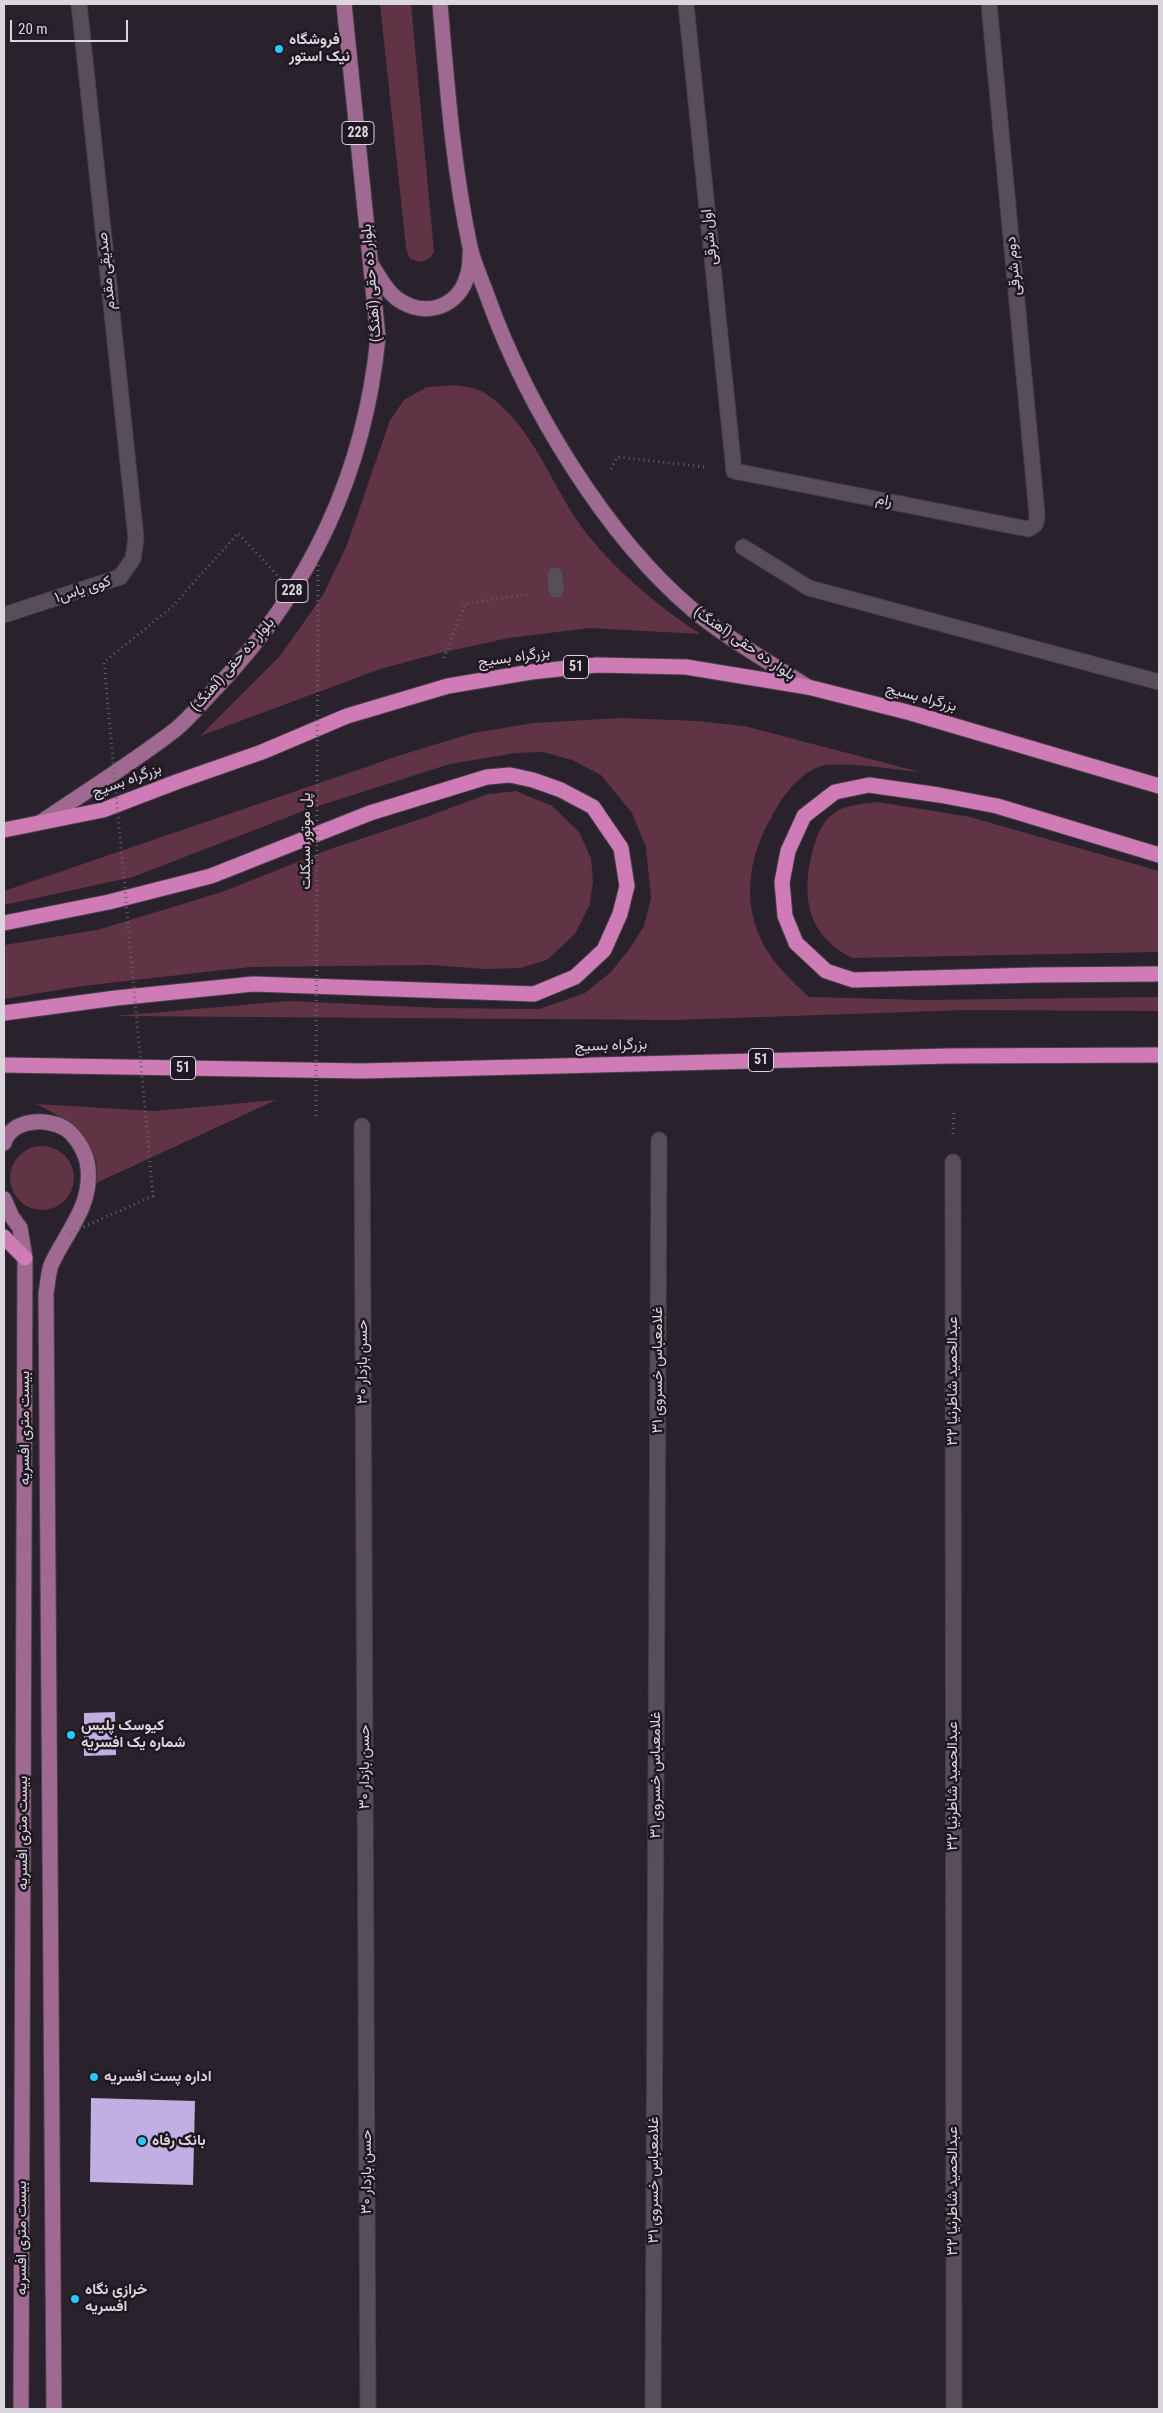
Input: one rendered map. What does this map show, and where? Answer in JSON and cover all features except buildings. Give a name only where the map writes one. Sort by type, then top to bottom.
[{"type":"highway","name":"بزرگراه بسیج","points":[[4,830],[103,810],[262,752],[347,716],[431,691],[531,672],[597,665],[686,667],[808,687],[911,713],[1159,786]]},
{"type":"highway","points":[[4,923],[109,902],[211,876],[370,813],[452,786],[487,777],[510,775],[533,780],[561,790],[593,807],[621,848],[627,886],[620,914],[604,950],[575,977],[534,994],[253,984],[116,998],[4,1013]]},
{"type":"highway","points":[[1159,855],[997,806],[939,794],[869,785],[835,792],[804,816],[788,850],[782,882],[785,916],[796,943],[826,971],[853,980],[1159,974]]},
{"type":"highway","name":"بزرگراه بسیج","points":[[4,1066],[362,1071],[949,1056],[1159,1055]]},
{"type":"highway","points":[[4,1237],[25,1258]]},
{"type":"main road","name":"بلوار ده حقی (آهنگ)","points":[[41,822],[176,729],[240,662],[274,620],[321,542],[353,464],[374,380],[378,337],[344,4]]},
{"type":"main road","name":"بلوار ده حقی (آهنگ)","points":[[440,4],[452,135],[471,249],[498,326],[521,376],[569,460],[640,560],[692,609],[718,630],[808,687]]},
{"type":"main road","points":[[370,262],[381,281],[394,297],[410,306],[426,310],[444,306],[458,293],[468,274],[471,249]]},
{"type":"main road","name":"بیست متری افسریه","points":[[4,1143],[6,1135],[19,1125],[36,1122],[52,1123],[66,1130],[80,1145],[88,1166],[89,1183],[82,1211],[51,1264],[46,1293],[54,2409]]},
{"type":"main road","name":"بیست متری افسریه","points":[[4,1199],[12,1217],[20,1228],[25,1258],[21,2409]]},
{"type":"street","name":"صدیقی مقدم","points":[[79,4],[136,538]]},
{"type":"street","name":"اول شرقی","points":[[686,4],[734,471]]},
{"type":"street","name":"دوم شرقی","points":[[989,4],[1037,514],[1037,521],[1033,528]]},
{"type":"street","name":"رام","points":[[734,471],[1028,530],[1033,528]]},
{"type":"street","name":"کوی یاس۱","points":[[4,615],[120,577],[133,559],[136,538]]},
{"type":"street","points":[[743,547],[809,588],[1159,682]]},
{"type":"street","name":"حسن بازدار ۳۰","points":[[362,1126],[368,2409]]},
{"type":"street","name":"غلامعباس خسروی ۳۱","points":[[654,2409],[659,1140]]},
{"type":"street","name":"عبدالحمید شاطرنیا ۳۲","points":[[953,1162],[954,2409]]},
{"type":"path","points":[[611,469],[618,457],[734,471]]},
{"type":"path","points":[[70,1233],[153,1196],[104,662],[172,607],[238,533],[292,590]]},
{"type":"path","name":"پل موتور سیکلت","points":[[316,1116],[318,565]]},
{"type":"path","points":[[431,691],[465,604],[555,582]]},
{"type":"shaded area","points":[[380,4],[411,4],[434,252],[430,258],[421,262],[410,259],[406,248]]},
{"type":"shaded area","points":[[456,385],[482,391],[502,407],[530,441],[575,517],[599,549],[640,588],[700,634],[590,628],[509,638],[440,653],[380,669],[200,736],[280,656],[323,595],[347,545],[390,420],[404,400],[427,387]]},
{"type":"shaded area","points":[[620,718],[698,721],[744,726],[920,772],[852,765],[818,767],[803,776],[786,794],[762,835],[755,854],[751,874],[750,894],[752,913],[758,932],[767,950],[780,968],[809,997],[924,1000],[1159,997],[1159,1011],[967,1010],[674,1020],[115,1016],[289,1001],[440,1008],[539,1009],[585,993],[611,972],[644,926],[651,898],[646,847],[632,813],[601,775],[572,760],[543,752],[516,753],[450,764],[306,810],[133,877],[4,905],[4,891],[404,754],[473,733],[533,723]]},
{"type":"shaded area","points":[[516,791],[552,806],[579,832],[591,858],[593,881],[590,904],[575,934],[547,960],[520,968],[484,969],[432,965],[250,967],[82,986],[4,999],[4,945],[97,930],[222,892],[330,849],[488,794]]},
{"type":"shaded area","points":[[878,802],[970,817],[1159,871],[1159,952],[852,958],[837,949],[817,927],[811,914],[808,900],[809,870],[817,836],[829,817],[844,808]]},
{"type":"shaded area","points":[[276,1100],[96,1183],[97,1169],[95,1156],[81,1134],[59,1117],[36,1104],[155,1111]]},
{"type":"shaded area","points":[[36,1146],[48,1146],[65,1155],[72,1166],[74,1178],[72,1190],[65,1201],[48,1210],[36,1210],[24,1205],[15,1196],[10,1184],[10,1172],[15,1160],[24,1151]]},
{"type":"place","name":"فروشگاه نیک استور","points":[[279,49]]},
{"type":"place","name":"کیوسک پلیس شماره یک افسریه","points":[[71,1735]]},
{"type":"place","name":"اداره پست افسریه","points":[[94,2077]]},
{"type":"place","name":"بانک رفاه","points":[[142,2141]]},
{"type":"place","name":"خرازی نگاه افسریه","points":[[75,2299]]}]
